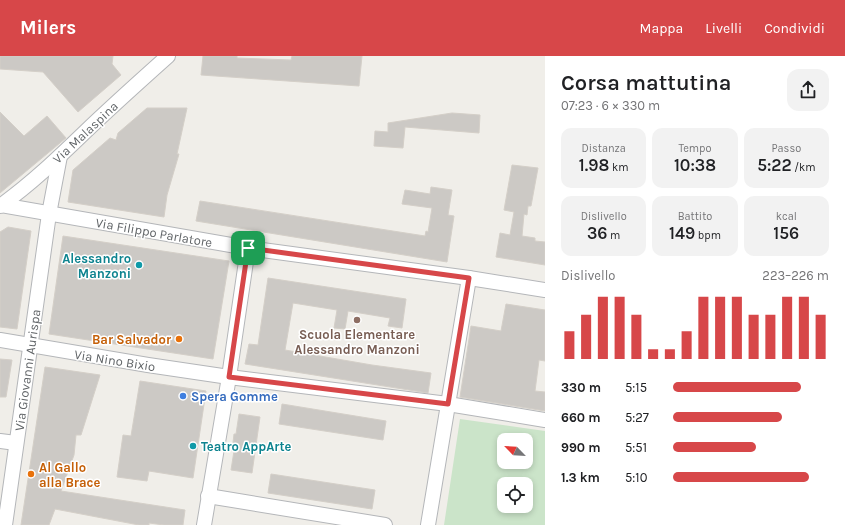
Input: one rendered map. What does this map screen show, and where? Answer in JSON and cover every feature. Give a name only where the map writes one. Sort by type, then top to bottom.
[{"type":"street","name":"Via Malaspina","points":[[0,205],[29,184],[168,56]]},
{"type":"street","name":"Via Giovanni Aurispa","points":[[5,525],[49,214],[60,156]]},
{"type":"street","name":"Via Filippo Parlatore","points":[[0,205],[248,248],[469,278],[545,290]]},
{"type":"street","points":[[204,525],[229,377],[248,248]]},
{"type":"street","points":[[428,525],[469,278]]},
{"type":"street","name":"Via Nino Bixio","points":[[0,340],[229,377],[448,404],[545,420]]},
{"type":"street","points":[[0,441],[16,444]]},
{"type":"street","points":[[208,496],[385,525]]},
{"type":"green space","points":[[460,419],[545,431],[545,525],[444,525]]},
{"type":"building","points":[[0,56],[113,56],[112,64],[121,75],[78,112],[43,72],[0,69]]},
{"type":"building","points":[[203,56],[237,56],[237,58],[291,60],[292,56],[362,56],[359,86],[201,75]]},
{"type":"building","points":[[147,108],[187,108],[177,154],[179,154],[167,195],[164,217],[68,202],[73,170],[110,138],[116,140],[118,133]]},
{"type":"building","points":[[0,112],[24,136],[47,116],[66,138],[0,193]]},
{"type":"building","points":[[452,113],[480,115],[479,133],[405,127],[403,148],[374,146],[375,131],[388,132],[388,123]]},
{"type":"building","points":[[512,165],[538,168],[531,206],[528,206],[527,215],[524,214],[522,236],[535,238],[535,241],[545,242],[545,265],[496,257],[500,233],[510,235],[514,212],[504,210]]},
{"type":"building","points":[[431,187],[452,190],[448,215],[454,216],[447,262],[196,221],[200,201],[425,236],[426,231],[428,232],[432,208],[402,204],[405,190],[430,194]]},
{"type":"building","points":[[8,227],[31,231],[17,329],[0,327],[0,232]]},
{"type":"building","points":[[63,236],[229,261],[213,359],[49,334]]},
{"type":"building","points":[[268,278],[406,299],[402,328],[388,326],[390,318],[348,311],[345,329],[334,328],[337,310],[293,303],[285,350],[372,365],[431,373],[428,393],[245,364],[249,344],[258,345]]},
{"type":"building","points":[[506,304],[545,310],[545,361],[539,360],[535,391],[545,392],[545,411],[460,397],[471,326],[501,331]]},
{"type":"building","points":[[0,359],[12,360],[6,397],[0,397]]},
{"type":"building","points":[[45,367],[100,375],[81,435],[76,435],[74,455],[61,491],[185,510],[183,525],[149,523],[149,525],[139,525],[55,509],[49,525],[21,525]]},
{"type":"building","points":[[140,381],[206,391],[193,478],[149,471],[147,481],[117,477],[123,435],[131,436]]},
{"type":"building","points":[[282,404],[386,421],[383,440],[279,424]]},
{"type":"building","points":[[239,414],[260,417],[252,473],[231,470],[234,451],[232,451],[234,434],[236,434]]},
{"type":"building","points":[[271,474],[375,490],[372,509],[268,493]]},
{"type":"place","name":"Alessandro Manzoni","points":[[139,265]]},
{"type":"place","name":"Scuola Elementare Alessandro Manzoni","points":[[357,320]]},
{"type":"place","name":"Bar Salvador","points":[[179,339]]},
{"type":"place","name":"Spera Gomme","points":[[183,396]]},
{"type":"place","name":"Teatro AppArte","points":[[193,446]]},
{"type":"place","name":"Al Gallo alla Brace","points":[[31,474]]},
{"type":"route","points":[[248,248],[469,278],[448,404],[229,377],[248,248]]}]
